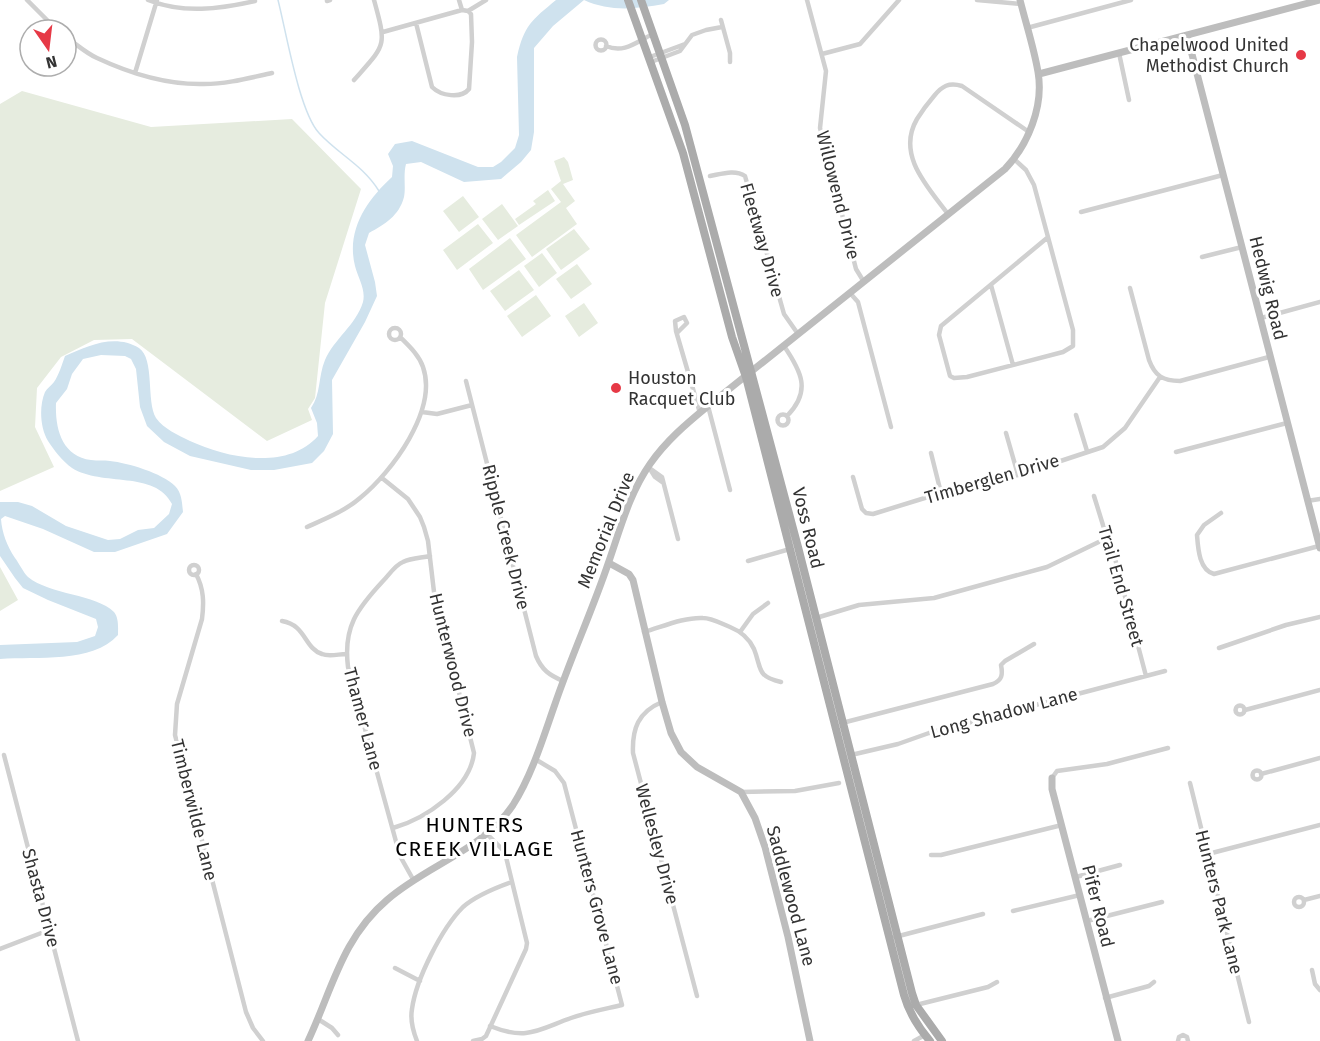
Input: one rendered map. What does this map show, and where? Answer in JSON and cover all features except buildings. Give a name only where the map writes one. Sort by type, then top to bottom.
[{"type":"main road","name":"Voss Road","points":[[628,0],[683,153],[732,337],[749,375]]},
{"type":"main road","name":"Voss Road","points":[[641,0],[685,125],[825,670],[844,723],[866,830]]},
{"type":"main road","points":[[667,104],[676,101]]},
{"type":"main road","points":[[698,208],[706,206]]},
{"type":"main road","points":[[711,261],[720,259]]},
{"type":"main road","name":"Voss Road","points":[[825,670],[834,726],[866,830],[908,994],[908,1008],[927,1038]]},
{"type":"main road","name":"Voss Road","points":[[908,994],[942,1041]]},
{"type":"street","points":[[27,0],[45,18]]},
{"type":"street","points":[[148,0],[185,9],[207,9],[255,1]]},
{"type":"street","points":[[354,80],[376,56],[383,42],[383,32],[374,0]]},
{"type":"street","points":[[459,0],[462,10]]},
{"type":"street","points":[[383,32],[462,10],[468,11],[486,0]]},
{"type":"street","name":"Willowend Drive","points":[[807,0],[826,71],[820,128],[856,269],[864,282]]},
{"type":"street","points":[[822,54],[860,44],[899,0]]},
{"type":"street","points":[[977,0],[1021,2]]},
{"type":"street","points":[[1028,28],[1131,0]]},
{"type":"street","points":[[1039,74],[1320,0]]},
{"type":"street","points":[[135,73],[157,2]]},
{"type":"street","name":"Memorial Drive","points":[[308,1041],[346,950],[365,921],[388,899],[487,834],[514,803],[535,759],[634,492],[648,466],[671,437],[1014,159],[1029,132],[1038,103],[1039,74],[1021,2]]},
{"type":"street","points":[[416,23],[432,87],[437,92],[459,96],[465,94],[469,89],[472,42],[471,14],[468,11]]},
{"type":"street","points":[[721,20],[730,53],[730,62]]},
{"type":"street","points":[[651,59],[685,44],[692,35],[722,27]]},
{"type":"street","points":[[606,46],[613,50],[623,49],[653,34]]},
{"type":"street","name":"Hedwig Road","points":[[1187,35],[1320,547]]},
{"type":"street","points":[[78,45],[95,57],[135,73],[171,81],[203,84],[272,73]]},
{"type":"street","points":[[1119,53],[1129,100]]},
{"type":"street","points":[[948,214],[917,172],[912,153],[911,135],[917,118],[939,89],[949,84],[962,86],[1029,132]]},
{"type":"street","points":[[1014,159],[1031,177],[1073,330],[1073,346],[1063,352],[954,378],[948,372],[939,330],[941,326],[1047,238]]},
{"type":"street","name":"Fleetway Drive","points":[[710,176],[734,172],[740,172],[745,176],[784,314],[798,334]]},
{"type":"street","points":[[1082,212],[1223,175]]},
{"type":"street","points":[[1202,257],[1242,247]]},
{"type":"street","points":[[991,285],[1013,365]]},
{"type":"street","points":[[1130,288],[1149,360],[1153,370],[1160,377],[1180,381],[1269,357]]},
{"type":"street","points":[[850,293],[858,302],[891,427]]},
{"type":"street","points":[[1261,318],[1320,302]]},
{"type":"street","points":[[677,333],[700,412]]},
{"type":"street","points":[[307,527],[334,515],[359,499],[382,478],[405,446],[422,412],[426,398],[423,366],[416,354],[400,337]]},
{"type":"street","points":[[784,346],[799,370],[802,387],[798,403],[787,416]]},
{"type":"street","name":"Timberglen Drive","points":[[853,477],[862,509],[866,513],[873,514],[941,493],[1018,475],[1103,447],[1125,428],[1160,377]]},
{"type":"street","name":"Ripple Creek Drive","points":[[466,381],[536,656],[540,666],[546,672],[563,681]]},
{"type":"street","points":[[422,412],[438,414],[472,405]]},
{"type":"street","points":[[708,406],[730,490]]},
{"type":"street","points":[[1076,415],[1087,451]]},
{"type":"street","points":[[1176,452],[1287,423]]},
{"type":"street","points":[[1006,433],[1018,475]]},
{"type":"street","points":[[932,453],[941,493]]},
{"type":"street","points":[[648,466],[662,477],[678,539]]},
{"type":"street","name":"Hunterwood Drive","points":[[382,478],[408,499],[424,527],[434,592],[474,753],[469,772],[455,790],[418,819],[393,828]]},
{"type":"street","name":"Trail End Street","points":[[1094,496],[1113,551],[1146,676]]},
{"type":"street","points":[[1307,501],[1320,499]]},
{"type":"street","points":[[1221,513],[1204,525],[1197,535],[1204,566],[1209,573],[1214,574],[1320,547]]},
{"type":"street","points":[[812,620],[859,605],[934,598],[1047,567],[1107,538]]},
{"type":"street","points":[[748,561],[794,548]]},
{"type":"street","name":"Thamer Lane","points":[[414,882],[400,856],[346,654],[351,623],[361,605],[400,562],[430,556]]},
{"type":"street","points":[[609,563],[629,574],[633,580],[662,702],[671,733],[681,753],[697,767],[741,792],[795,791],[839,783]]},
{"type":"street","name":"Timberwilde Lane","points":[[196,574],[201,583],[204,606],[177,704],[175,735],[246,1012],[253,1028],[263,1041]]},
{"type":"street","points":[[740,632],[753,614],[768,603]]},
{"type":"street","points":[[1219,648],[1286,625],[1320,617]]},
{"type":"street","points":[[644,632],[702,618],[740,632],[753,648],[762,674],[769,679],[781,682]]},
{"type":"street","points":[[282,621],[297,626],[315,650],[321,654],[346,654]]},
{"type":"street","points":[[834,726],[993,684],[1001,678],[1003,674],[1001,665],[1005,661],[1034,644]]},
{"type":"street","name":"Long Shadow Lane","points":[[843,758],[1165,671]]},
{"type":"street","points":[[1245,710],[1320,690]]},
{"type":"street","name":"Wellesley Drive","points":[[662,702],[654,706],[638,721],[633,735],[633,753],[697,996]]},
{"type":"street","points":[[1052,778],[1058,771],[1107,764],[1168,748]]},
{"type":"street","name":"Shasta Drive","points":[[4,755],[78,1041]]},
{"type":"street","points":[[1261,774],[1320,758]]},
{"type":"street","name":"Hunters Grove Lane","points":[[490,1026],[519,1034],[536,1032],[574,1017],[622,1005],[564,783],[555,771],[535,759]]},
{"type":"street","name":"Pifer Road","points":[[1052,778],[1052,789],[1118,1041]]},
{"type":"street","name":"Hunters Park Lane","points":[[1190,783],[1249,1022]]},
{"type":"street","name":"Saddlewood Lane","points":[[741,792],[755,818],[765,847],[788,937],[810,1041]]},
{"type":"street","points":[[931,855],[941,855],[1062,825]]},
{"type":"street","points":[[1208,854],[1320,825]]},
{"type":"street","points":[[473,1041],[486,1036],[526,949],[526,937],[502,849],[487,834]]},
{"type":"street","points":[[1076,877],[1120,865]]},
{"type":"street","points":[[417,1041],[411,1017],[412,1007],[420,981],[448,923],[465,906],[483,894],[512,882]]},
{"type":"street","points":[[1013,911],[1080,895]]},
{"type":"street","points":[[1304,900],[1320,896]]},
{"type":"street","points":[[1087,921],[1162,902]]},
{"type":"street","points":[[894,937],[983,914]]},
{"type":"street","points":[[0,949],[49,930]]},
{"type":"street","points":[[395,968],[420,981]]},
{"type":"street","points":[[1312,970],[1315,984],[1320,990]]},
{"type":"street","points":[[916,1005],[988,987],[997,982]]},
{"type":"street","points":[[1105,998],[1149,986],[1154,982]]},
{"type":"street","points":[[318,1019],[338,1035]]},
{"type":"street","points":[[1178,1041],[1183,1035],[1188,1041]]},
{"type":"street","points":[[914,1041],[927,1038]]},
{"type":"shaded area","points":[[22,91],[151,127],[292,119],[361,189],[325,303],[315,398],[308,409],[312,420],[267,441],[132,339],[94,340],[61,357],[37,388],[35,427],[54,467],[0,491],[0,104]]},
{"type":"shaded area","points":[[564,157],[568,162],[573,180],[563,184],[575,201],[566,208],[577,224],[532,257],[516,235],[561,202],[551,189],[561,181],[554,161]]},
{"type":"shaded area","points":[[548,190],[555,201],[519,225],[515,219],[536,204],[533,201]]},
{"type":"shaded area","points":[[463,196],[479,217],[459,232],[443,211]]},
{"type":"shaded area","points":[[502,204],[518,226],[498,240],[482,219]]},
{"type":"shaded area","points":[[478,224],[493,243],[457,270],[443,250]]},
{"type":"shaded area","points":[[574,229],[590,249],[561,270],[546,249]]},
{"type":"shaded area","points":[[510,238],[526,259],[483,290],[469,269]]},
{"type":"shaded area","points":[[542,253],[557,273],[539,287],[524,266]]},
{"type":"shaded area","points":[[577,264],[592,284],[571,299],[556,279]]},
{"type":"shaded area","points":[[519,270],[534,290],[505,311],[490,291]]},
{"type":"shaded area","points":[[536,295],[551,316],[522,337],[507,316]]},
{"type":"shaded area","points":[[584,303],[598,323],[579,337],[565,316]]},
{"type":"shaded area","points":[[0,567],[18,600],[0,611]]},
{"type":"water","points":[[556,0],[584,0],[553,26],[534,48],[534,132],[531,150],[501,179],[464,182],[421,162],[406,164],[402,204],[386,223],[369,233],[365,245],[377,296],[332,380],[333,434],[324,451],[312,463],[274,470],[251,470],[190,456],[164,442],[147,426],[140,407],[136,369],[131,359],[125,356],[101,355],[83,359],[72,374],[67,389],[56,403],[57,422],[62,440],[73,453],[81,457],[126,464],[144,469],[169,481],[179,492],[183,512],[167,534],[115,552],[94,552],[43,529],[5,516],[1,519],[7,544],[28,577],[48,588],[96,601],[106,606],[116,614],[118,635],[94,651],[79,655],[0,659],[0,645],[77,642],[95,636],[98,627],[96,619],[23,588],[15,578],[0,556],[0,502],[18,502],[32,506],[66,526],[108,540],[120,539],[138,530],[154,528],[169,514],[172,504],[164,493],[153,487],[84,474],[72,468],[53,448],[43,430],[42,404],[45,392],[56,379],[65,356],[92,345],[111,341],[139,348],[147,361],[151,401],[156,418],[172,431],[205,447],[256,458],[290,454],[305,447],[318,436],[317,423],[311,408],[325,360],[355,318],[363,302],[363,288],[355,266],[353,240],[367,206],[392,177],[393,166],[388,154],[395,144],[412,141],[478,167],[493,167],[501,162],[515,148],[519,135],[517,57],[523,37],[535,18]]},
{"type":"water","points":[[584,0],[669,0],[664,4],[643,7],[613,8]]},
{"type":"waterway","points":[[278,0],[299,89],[312,122],[319,133],[366,174],[379,191]]},
{"type":"place","name":"Chapelwood United Methodist Church","points":[[1301,55]]},
{"type":"place","name":"Houston Racquet Club","points":[[616,388]]},
{"type":"district","name":"HUNTERS CREEK VILLAGE","points":[[475,837]]}]
